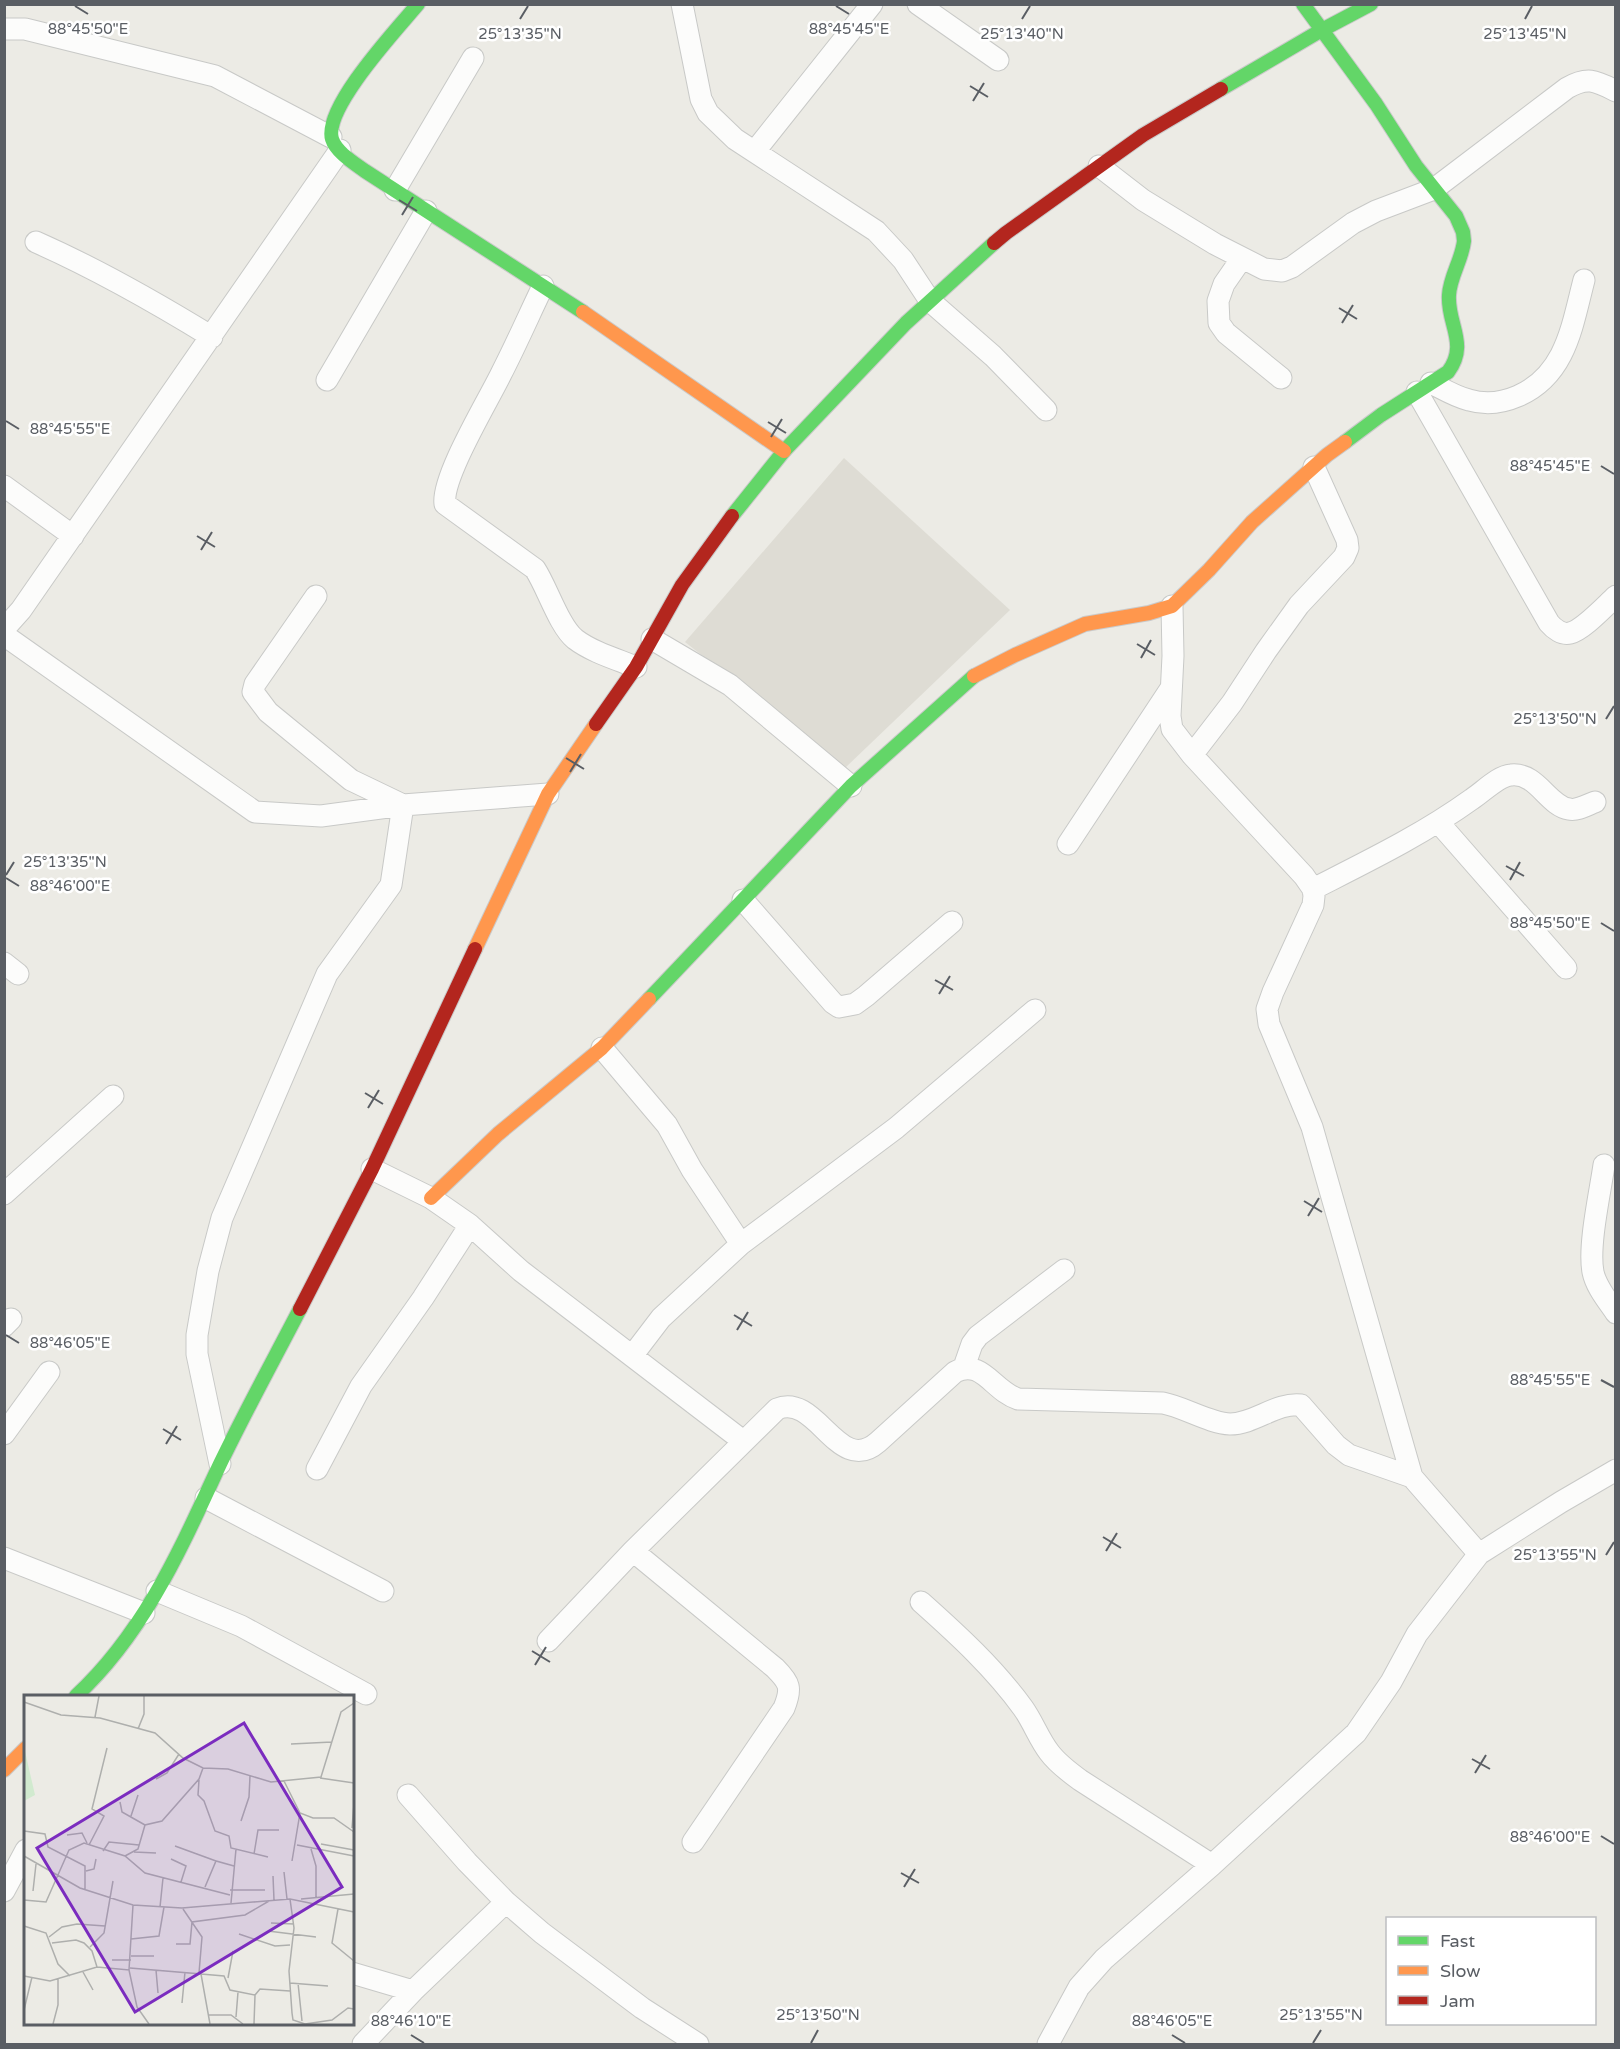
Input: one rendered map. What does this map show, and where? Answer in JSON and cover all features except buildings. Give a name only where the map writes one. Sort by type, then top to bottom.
[{"type":"street","points":[[4,629],[21,610],[212,337],[336,144],[332,122],[340,105],[374,56],[418,4]]},
{"type":"street","points":[[682,4],[701,99],[708,112],[725,130],[876,231],[903,260],[930,301],[993,356],[1046,410]]},
{"type":"street","points":[[755,151],[872,4]]},
{"type":"street","points":[[918,4],[998,60]]},
{"type":"street","points":[[431,1198],[498,1134],[602,1048],[728,918],[850,786],[969,679],[1015,655],[1085,624],[1149,613],[1172,606],[1209,570],[1252,522],[1314,467],[1352,436],[1448,372],[1455,364],[1459,346],[1448,288],[1462,251],[1464,236],[1461,223],[1416,166],[1375,103],[1302,4]]},
{"type":"street","points":[[77,1695],[116,1654],[144,1613],[206,1498],[220,1464],[372,1169],[548,794],[636,667],[682,585],[733,515],[784,451],[906,323],[1006,233],[1143,135],[1320,31],[1371,4]]},
{"type":"street","points":[[4,29],[26,29],[215,76],[336,144],[365,171],[609,329],[784,451]]},
{"type":"street","points":[[395,190],[472,58]]},
{"type":"street","points":[[1100,166],[1143,200],[1215,244],[1264,269],[1282,271],[1292,267],[1353,223],[1376,211],[1434,189],[1578,81],[1596,81],[1616,91]]},
{"type":"street","points":[[327,381],[426,211]]},
{"type":"street","points":[[36,242],[73,258],[160,305],[212,337]]},
{"type":"street","points":[[1242,258],[1224,284],[1218,301],[1219,323],[1226,333],[1281,378]]},
{"type":"street","points":[[1424,387],[1491,404],[1512,399],[1530,391],[1548,376],[1562,354],[1584,280]]},
{"type":"street","points":[[543,286],[502,373],[452,469],[444,496],[445,504],[535,568],[574,638],[636,667]]},
{"type":"street","points":[[1424,387],[1549,623],[1563,633],[1570,633],[1578,629],[1616,596]]},
{"type":"street","points":[[1192,755],[1232,703],[1299,605],[1344,557],[1347,540],[1314,467]]},
{"type":"street","points":[[4,486],[73,536]]},
{"type":"street","points":[[316,596],[255,684],[253,692],[268,712],[351,780],[402,805]]},
{"type":"street","points":[[1172,606],[1170,716],[1172,729],[1192,755],[1304,876],[1312,889],[1313,905],[1267,1009],[1269,1024],[1315,1136],[1412,1477],[1479,1554]]},
{"type":"street","points":[[4,636],[255,812],[321,816],[402,805],[548,794]]},
{"type":"street","points":[[652,639],[730,685],[850,786]]},
{"type":"street","points":[[1068,844],[1171,687]]},
{"type":"street","points":[[1312,889],[1439,823],[1510,775],[1522,776],[1534,782],[1562,807],[1576,809],[1595,802]]},
{"type":"street","points":[[220,1464],[196,1354],[208,1271],[222,1218],[327,974],[391,885],[402,805]]},
{"type":"street","points":[[1439,823],[1566,968]]},
{"type":"street","points":[[743,900],[839,1007],[855,1004],[866,996],[952,922]]},
{"type":"street","points":[[632,1356],[661,1318],[741,1244],[896,1128],[1035,1010]]},
{"type":"street","points":[[602,1048],[667,1125],[692,1170],[741,1244]]},
{"type":"street","points":[[4,1194],[113,1096]]},
{"type":"street","points":[[1604,1165],[1592,1254],[1593,1273],[1597,1284],[1616,1314]]},
{"type":"street","points":[[372,1169],[431,1198],[470,1224],[521,1271],[743,1441]]},
{"type":"street","points":[[317,1469],[361,1386],[423,1298],[470,1224]]},
{"type":"street","points":[[964,1367],[972,1344],[986,1328],[1064,1270]]},
{"type":"street","points":[[548,1641],[633,1551],[777,1409],[785,1406],[803,1411],[844,1447],[856,1451],[865,1450],[878,1442],[955,1372],[964,1367],[981,1372],[1002,1391],[1018,1399],[1163,1403],[1230,1424],[1290,1404],[1301,1406],[1336,1445],[1349,1455],[1412,1477]]},
{"type":"street","points":[[4,1434],[49,1372]]},
{"type":"street","points":[[1048,2044],[1079,1987],[1104,1959],[1212,1865],[1356,1733],[1391,1682],[1417,1634],[1448,1591],[1479,1554],[1560,1502],[1616,1470]]},
{"type":"street","points":[[206,1498],[383,1591]]},
{"type":"street","points":[[633,1551],[775,1668],[788,1684],[790,1693],[784,1708],[693,1842]]},
{"type":"street","points":[[4,1558],[144,1613]]},
{"type":"street","points":[[157,1591],[241,1626],[366,1694]]},
{"type":"street","points":[[921,1602],[968,1644],[1005,1686],[1024,1709],[1049,1752],[1064,1768],[1212,1865]]},
{"type":"street","points":[[97,1695],[116,1654]]},
{"type":"street","points":[[4,1770],[24,1750]]},
{"type":"street","points":[[408,1795],[467,1862],[506,1902],[542,1933],[642,2008],[698,2044]]},
{"type":"street","points":[[4,1891],[24,1854]]},
{"type":"street","points":[[363,2044],[413,1991],[506,1902]]},
{"type":"street","points":[[354,1974],[413,1991]]},
{"type":"shaded area","points":[[844,458],[1010,610],[845,768],[685,642]]},
{"type":"traffic: fast","points":[[418,4],[350,89],[332,125],[334,144],[346,157],[365,171],[583,312]]},
{"type":"traffic: fast","points":[[1303,4],[1376,104],[1416,166],[1456,216],[1464,241],[1449,295],[1457,343],[1454,362],[1448,372],[1381,415],[1345,442]]},
{"type":"traffic: fast","points":[[1221,89],[1371,4]]},
{"type":"traffic: fast","points":[[732,516],[784,451],[906,323],[994,243]]},
{"type":"traffic: fast","points":[[649,999],[851,786],[974,676]]},
{"type":"traffic: fast","points":[[77,1695],[122,1645],[159,1588],[191,1527],[239,1425],[300,1309]]},
{"type":"traffic: slow","points":[[583,312],[784,451]]},
{"type":"traffic: slow","points":[[974,676],[1085,624],[1149,613],[1172,606],[1209,570],[1252,522],[1327,455],[1345,442]]},
{"type":"traffic: slow","points":[[475,949],[548,794],[596,724]]},
{"type":"traffic: slow","points":[[431,1198],[498,1134],[602,1048],[649,999]]},
{"type":"traffic: slow","points":[[4,1770],[24,1750]]},
{"type":"traffic: jam","points":[[994,243],[1143,135],[1221,89]]},
{"type":"traffic: jam","points":[[596,724],[636,667],[682,585],[732,516]]},
{"type":"traffic: jam","points":[[300,1309],[372,1169],[475,949]]}]
